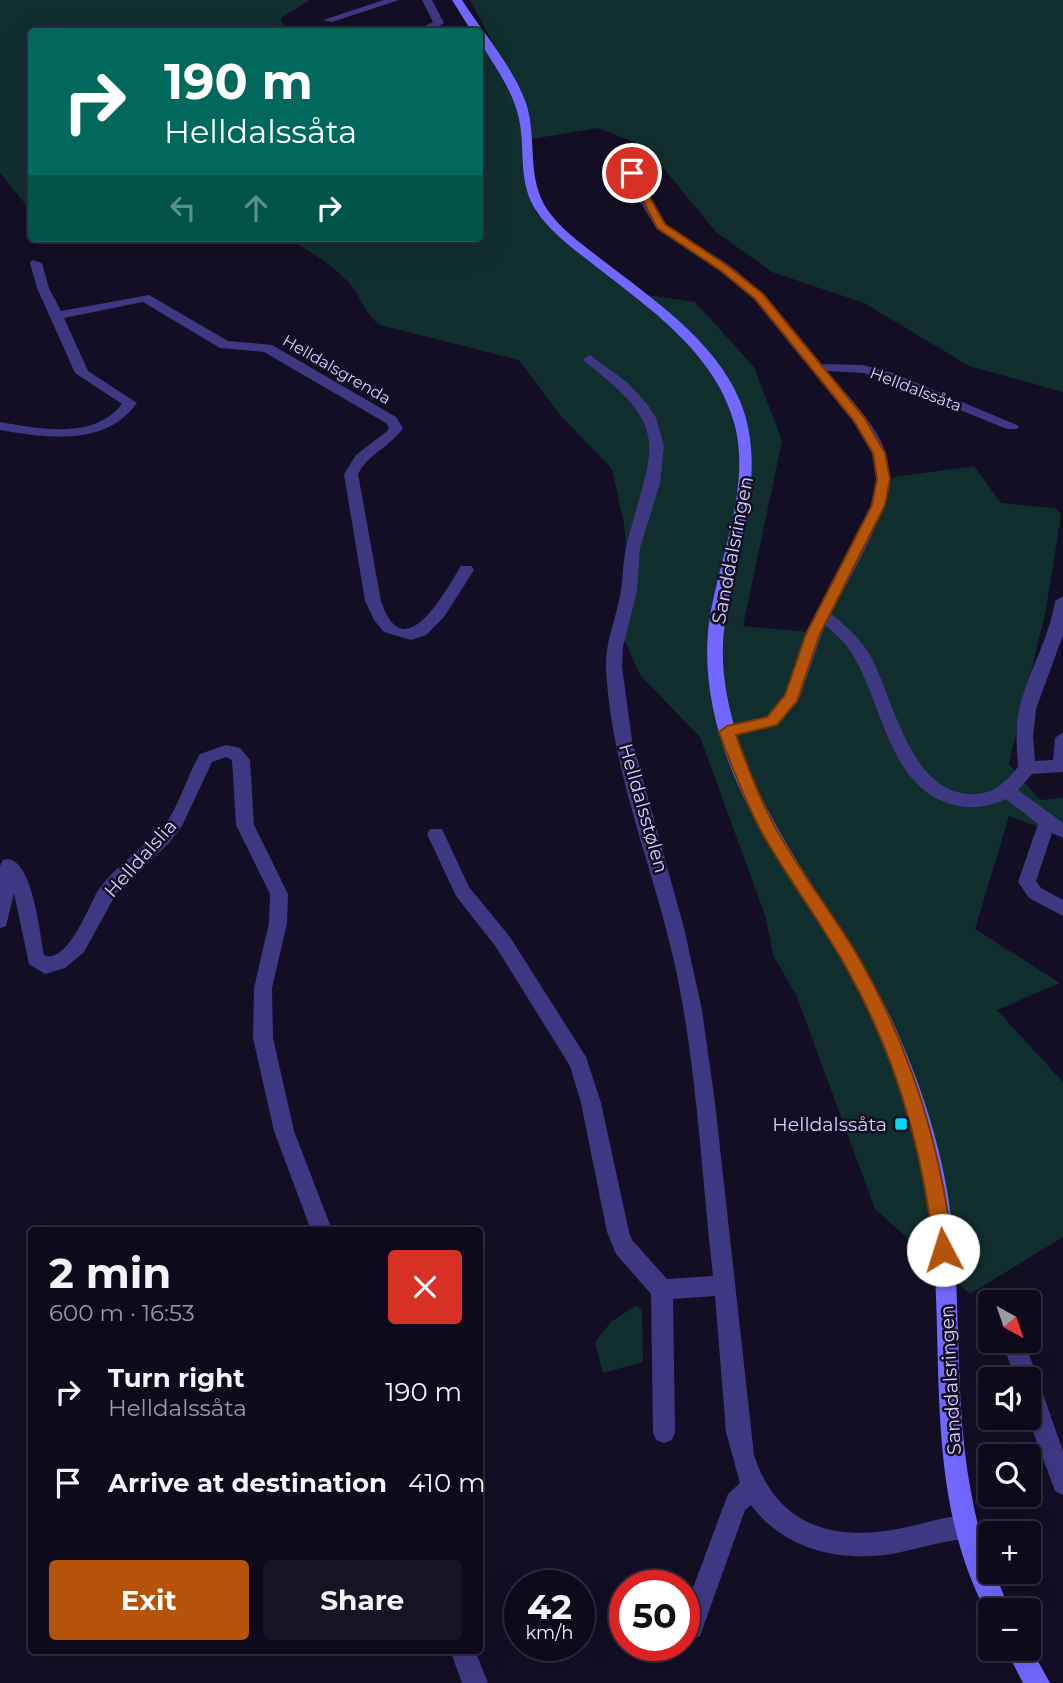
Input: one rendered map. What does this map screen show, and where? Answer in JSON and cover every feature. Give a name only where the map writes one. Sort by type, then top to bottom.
[{"type":"main road","name":"Sanddalsringen","points":[[457,0],[475,28]]},
{"type":"main road","name":"Sanddalsringen","points":[[483,41],[520,104],[527,181],[541,211],[558,230],[695,346],[724,383],[738,413],[744,432],[747,470],[720,606],[715,648],[719,696],[727,732],[743,777],[768,828],[866,986],[893,1042],[916,1106],[937,1192],[942,1229],[950,1409],[956,1469],[966,1527],[993,1598]]},
{"type":"main road","points":[[1024,1661],[1037,1683]]},
{"type":"street","points":[[328,20],[394,0]]},
{"type":"street","points":[[427,0],[439,23],[427,28]]},
{"type":"street","points":[[622,153],[638,189],[661,226],[724,268],[759,297],[868,433],[879,453],[883,479],[878,505],[822,615],[792,697],[772,722],[727,732]]},
{"type":"street","points":[[0,426],[57,433],[96,429],[114,423],[130,403],[82,373],[43,288],[36,262]]},
{"type":"street","name":"Helldalsgrenda","points":[[57,317],[145,298],[225,345],[267,348],[391,420],[396,428],[392,436],[356,460],[351,474],[373,601],[378,618],[391,629],[407,636],[422,632],[439,613],[466,570]]},
{"type":"street","name":"Helldalsstølen","points":[[590,359],[634,395],[645,410],[657,448],[654,478],[630,561],[629,588],[617,634],[614,665],[624,739],[664,880],[684,967],[703,1077],[723,1285],[733,1353],[740,1450],[753,1488],[777,1517],[806,1537],[855,1545],[909,1539],[940,1528],[966,1527]]},
{"type":"street","name":"Helldalssåta","points":[[817,368],[842,365],[881,373],[1012,426]]},
{"type":"street","points":[[822,615],[850,638],[862,656],[913,767],[927,784],[944,795],[966,802],[989,800],[1007,791],[1027,768],[1024,724],[1062,622],[1063,601]]},
{"type":"street","points":[[1027,768],[1063,766],[1060,749],[1063,738]]},
{"type":"street","name":"Helldalslia","points":[[0,921],[9,865],[20,880],[36,959],[45,966],[60,964],[74,954],[93,913],[112,885],[164,837],[176,821],[206,758],[218,752],[237,752],[242,760],[245,825],[279,894],[278,923],[263,988],[263,1038],[284,1131],[320,1227]]},
{"type":"street","points":[[1007,791],[1063,831]]},
{"type":"street","points":[[1047,822],[1027,882],[1035,893],[1063,909]]},
{"type":"street","points":[[436,834],[462,891],[503,942],[579,1063],[591,1103],[618,1232],[624,1247],[662,1290],[664,1432]]},
{"type":"street","points":[[662,1290],[723,1285]]},
{"type":"street","points":[[1041,1422],[1063,1483]]},
{"type":"street","points":[[700,1602],[736,1502],[753,1488]]},
{"type":"street","points":[[464,1654],[475,1683]]},
{"type":"green space","points":[[0,0],[310,0],[281,18],[284,28],[28,28],[28,208],[0,173]]},
{"type":"green space","points":[[470,0],[1063,0],[1063,392],[969,366],[864,303],[772,272],[716,232],[646,147],[598,128],[532,139],[536,213],[646,295],[695,302],[754,367],[782,441],[743,626],[807,632],[894,477],[974,466],[1001,503],[1055,508],[1061,514],[1046,609],[1009,764],[1040,800],[1063,798],[1063,835],[1009,816],[975,929],[1060,983],[997,1010],[1063,1082],[1063,1237],[970,1294],[875,1209],[797,997],[773,955],[766,918],[700,737],[640,675],[616,621],[628,557],[612,469],[560,415],[519,360],[380,325],[344,278],[294,242],[483,242],[483,52],[496,49]]},
{"type":"green space","points":[[635,1306],[642,1309],[643,1362],[603,1373],[595,1342],[611,1322]]},
{"type":"place","name":"Helldalssåta","points":[[901,1124]]},
{"type":"route","points":[[632,173],[638,189],[661,226],[679,241],[724,268],[759,297],[859,419],[879,453],[883,479],[878,505],[813,634],[792,697],[772,722],[727,732],[743,777],[768,828],[853,963],[888,1031],[926,1141],[937,1192],[943,1250]]}]
